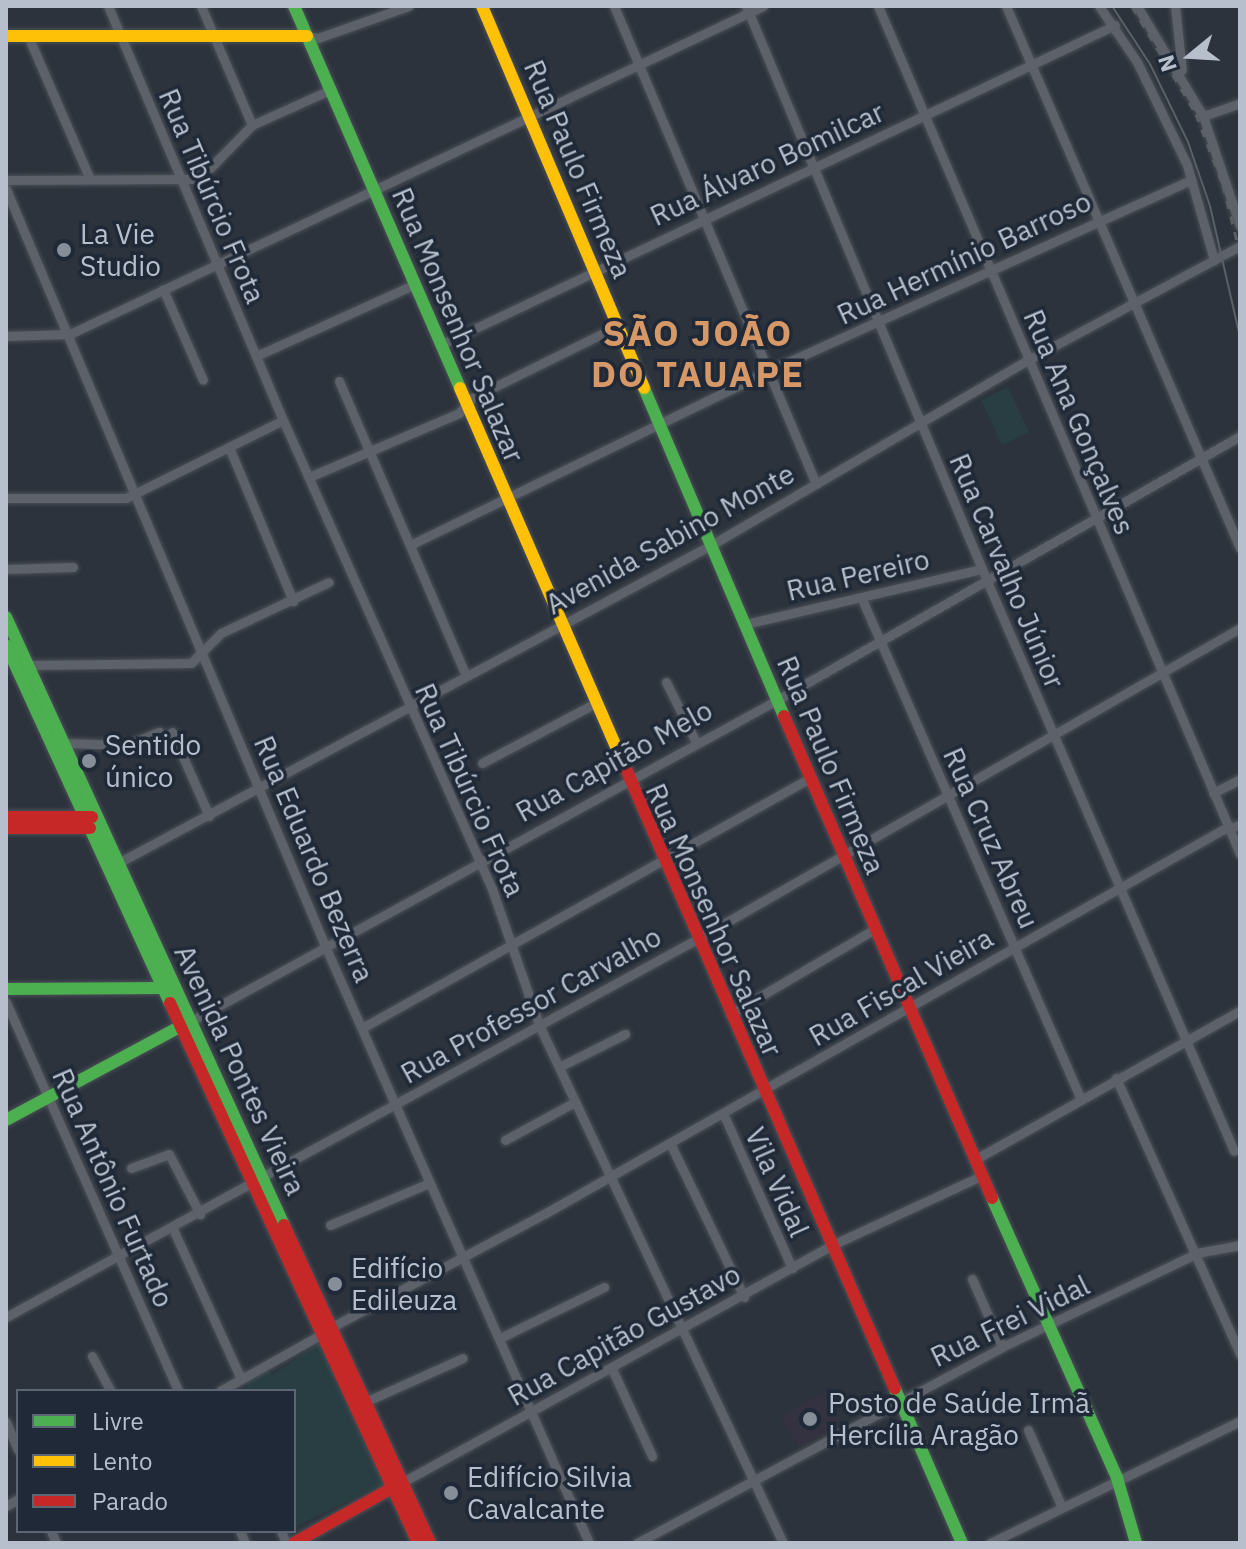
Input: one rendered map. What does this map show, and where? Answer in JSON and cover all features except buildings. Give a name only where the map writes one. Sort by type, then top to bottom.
[{"type":"street","name":"Rua Tibúrcio Frota","points":[[108,6],[283,420],[480,862],[539,1025],[783,1543]]},
{"type":"street","points":[[201,6],[252,125]]},
{"type":"street","name":"Rua Monsenhor Salazar","points":[[294,6],[627,781],[962,1543]]},
{"type":"street","points":[[6,36],[318,38],[409,6]]},
{"type":"street","name":"Rua Paulo Firmeza","points":[[482,6],[908,1009],[1117,1478],[1136,1543]]},
{"type":"street","points":[[614,6],[816,484]]},
{"type":"street","points":[[6,336],[70,334],[530,120],[748,9],[763,6]]},
{"type":"street","name":"Rua Ana Gonçalves","points":[[878,6],[1160,673],[1240,854]]},
{"type":"street","points":[[1006,6],[1240,548]]},
{"type":"street","points":[[1099,6],[1115,25],[1154,94],[1191,180],[1214,260]]},
{"type":"street","points":[[1137,6],[1182,73],[1203,116],[1227,175],[1240,226]]},
{"type":"street","points":[[1175,6],[1182,73]]},
{"type":"street","name":"Rua Carvalho Júnior","points":[[748,9],[920,424],[1234,1151]]},
{"type":"street","name":"Rua Álvaro Bomilcar","points":[[440,345],[1115,25]]},
{"type":"street","points":[[28,36],[90,179]]},
{"type":"street","points":[[6,180],[181,179],[210,168],[252,125],[330,90]]},
{"type":"street","points":[[1203,116],[1240,103]]},
{"type":"street","name":"Rua Hermínio Barroso","points":[[410,545],[768,371],[1191,180]]},
{"type":"street","name":"Rua Eduardo Bezerra","points":[[6,189],[138,493],[326,948],[589,1543]]},
{"type":"street","name":"Avenida Sabino Monte","points":[[118,863],[261,791],[560,624],[711,545],[1028,360],[1240,246]]},
{"type":"street","points":[[256,356],[413,285]]},
{"type":"street","points":[[163,289],[203,380]]},
{"type":"street","points":[[309,477],[459,413],[465,406],[618,326]]},
{"type":"street","points":[[339,381],[466,676]]},
{"type":"street","points":[[6,498],[113,500],[138,493],[283,420]]},
{"type":"street","name":"Rua Capitão Melo","points":[[6,1120],[777,700],[1240,436]]},
{"type":"street","points":[[229,447],[293,601]]},
{"type":"street","points":[[6,569],[73,567]]},
{"type":"street","name":"Rua Pereiro","points":[[745,624],[982,569]]},
{"type":"street","points":[[17,665],[182,666],[191,663],[202,648],[221,633],[329,582]]},
{"type":"street","name":"Rua Cruz Abreu","points":[[861,597],[1080,1097]]},
{"type":"street","name":"Avenida Pontes Vieira","points":[[6,617],[17,665],[91,820],[163,988],[186,1024]]},
{"type":"street","name":"Rua Professor Carvalho","points":[[6,1317],[173,1229],[697,939],[842,852],[1240,628]]},
{"type":"street","name":"Avenida Pontes Vieira","points":[[6,645],[64,743],[91,820],[118,863],[186,1024],[397,1485],[430,1543]]},
{"type":"street","points":[[666,682],[696,742]]},
{"type":"street","points":[[482,763],[594,704]]},
{"type":"street","points":[[64,743],[128,745],[159,732]]},
{"type":"street","points":[[172,732],[209,816]]},
{"type":"street","points":[[362,1028],[512,948],[810,778]]},
{"type":"street","points":[[1213,793],[1240,779]]},
{"type":"street","points":[[6,817],[91,820]]},
{"type":"street","points":[[6,828],[91,820]]},
{"type":"street","name":"Rua Fiscal Vieira","points":[[224,1389],[764,1091],[1228,826],[1240,825]]},
{"type":"street","points":[[730,1014],[875,929]]},
{"type":"street","points":[[6,989],[163,988]]},
{"type":"street","name":"Rua Antônio Furtado","points":[[6,1002],[177,1389]]},
{"type":"street","points":[[974,1160],[1080,1097],[1189,1042],[1240,1011]]},
{"type":"street","points":[[559,1067],[625,1034]]},
{"type":"street","points":[[1116,1078],[1240,1354]]},
{"type":"street","points":[[505,1140],[575,1102]]},
{"type":"street","name":"Vila Vidal","points":[[723,1113],[792,1268]]},
{"type":"street","points":[[670,1143],[744,1297]]},
{"type":"street","points":[[131,1168],[169,1154],[200,1214]]},
{"type":"street","name":"Rua Capitão Gustavo","points":[[294,1543],[684,1331],[830,1246],[981,1176]]},
{"type":"street","points":[[330,1225],[429,1183]]},
{"type":"street","points":[[173,1229],[241,1379]]},
{"type":"street","name":"Rua Frei Vidal","points":[[637,1543],[1002,1347],[1197,1253],[1240,1245]]},
{"type":"street","points":[[972,1279],[1002,1347]]},
{"type":"street","points":[[500,1338],[604,1287]]},
{"type":"street","name":"Avenida Pontes Vieira","points":[[327,1330],[365,1402],[418,1543]]},
{"type":"street","points":[[92,1356],[110,1389]]},
{"type":"street","points":[[365,1402],[463,1358]]},
{"type":"street","points":[[612,1369],[652,1456]]},
{"type":"street","points":[[990,1543],[1061,1505],[1240,1421]]},
{"type":"street","points":[[6,1422],[16,1445]]},
{"type":"street","points":[[1028,1430],[1061,1505]]},
{"type":"shaded area","name":"Posto de Saúde Irmã Hercília Aragão","points":[[823,1393],[841,1424],[799,1448],[781,1417]]},
{"type":"green space","points":[[1008,387],[1029,432],[1002,445],[981,400]]},
{"type":"green space","points":[[321,1342],[336,1375],[333,1379],[385,1483],[299,1525],[296,1529],[296,1389],[244,1389],[248,1387],[246,1382],[268,1370],[272,1375]]},
{"type":"tram line","points":[[1112,6],[1150,64],[1188,142],[1210,206],[1240,337]]},
{"type":"railway","points":[[1132,6],[1196,114],[1223,185],[1240,253]]},
{"type":"traffic: fast","points":[[294,6],[460,388]]},
{"type":"traffic: fast","points":[[644,388],[784,716]]},
{"type":"traffic: fast","points":[[6,617],[284,1225]]},
{"type":"traffic: fast","points":[[6,645],[170,1003]]},
{"type":"traffic: fast","points":[[6,989],[163,988]]},
{"type":"traffic: fast","points":[[6,1120],[187,1023]]},
{"type":"traffic: fast","points":[[992,1198],[1117,1478],[1136,1543]]},
{"type":"traffic: fast","points":[[895,1389],[962,1543]]},
{"type":"traffic: slow","points":[[482,6],[644,388]]},
{"type":"traffic: slow","points":[[6,36],[307,36]]},
{"type":"traffic: slow","points":[[460,388],[623,762]]},
{"type":"traffic: jam","points":[[784,716],[992,1198]]},
{"type":"traffic: jam","points":[[623,762],[895,1389]]},
{"type":"traffic: jam","points":[[6,817],[92,817]]},
{"type":"traffic: jam","points":[[6,828],[90,828]]},
{"type":"traffic: jam","points":[[170,1003],[418,1543]]},
{"type":"traffic: jam","points":[[284,1225],[430,1543]]},
{"type":"traffic: jam","points":[[294,1543],[399,1484]]},
{"type":"place","name":"La Vie Studio","points":[[64,250]]},
{"type":"place","name":"Sentido único","points":[[89,761]]},
{"type":"place","name":"Edifício Edileuza","points":[[335,1284]]},
{"type":"place","name":"Posto de Saúde Irmã Hercília Aragão","points":[[810,1419]]},
{"type":"place","name":"Edifício Silvia Cavalcante","points":[[451,1493]]},
{"type":"district","name":"SÃO JOÃO DO TAUAPE","points":[[698,352]]}]
